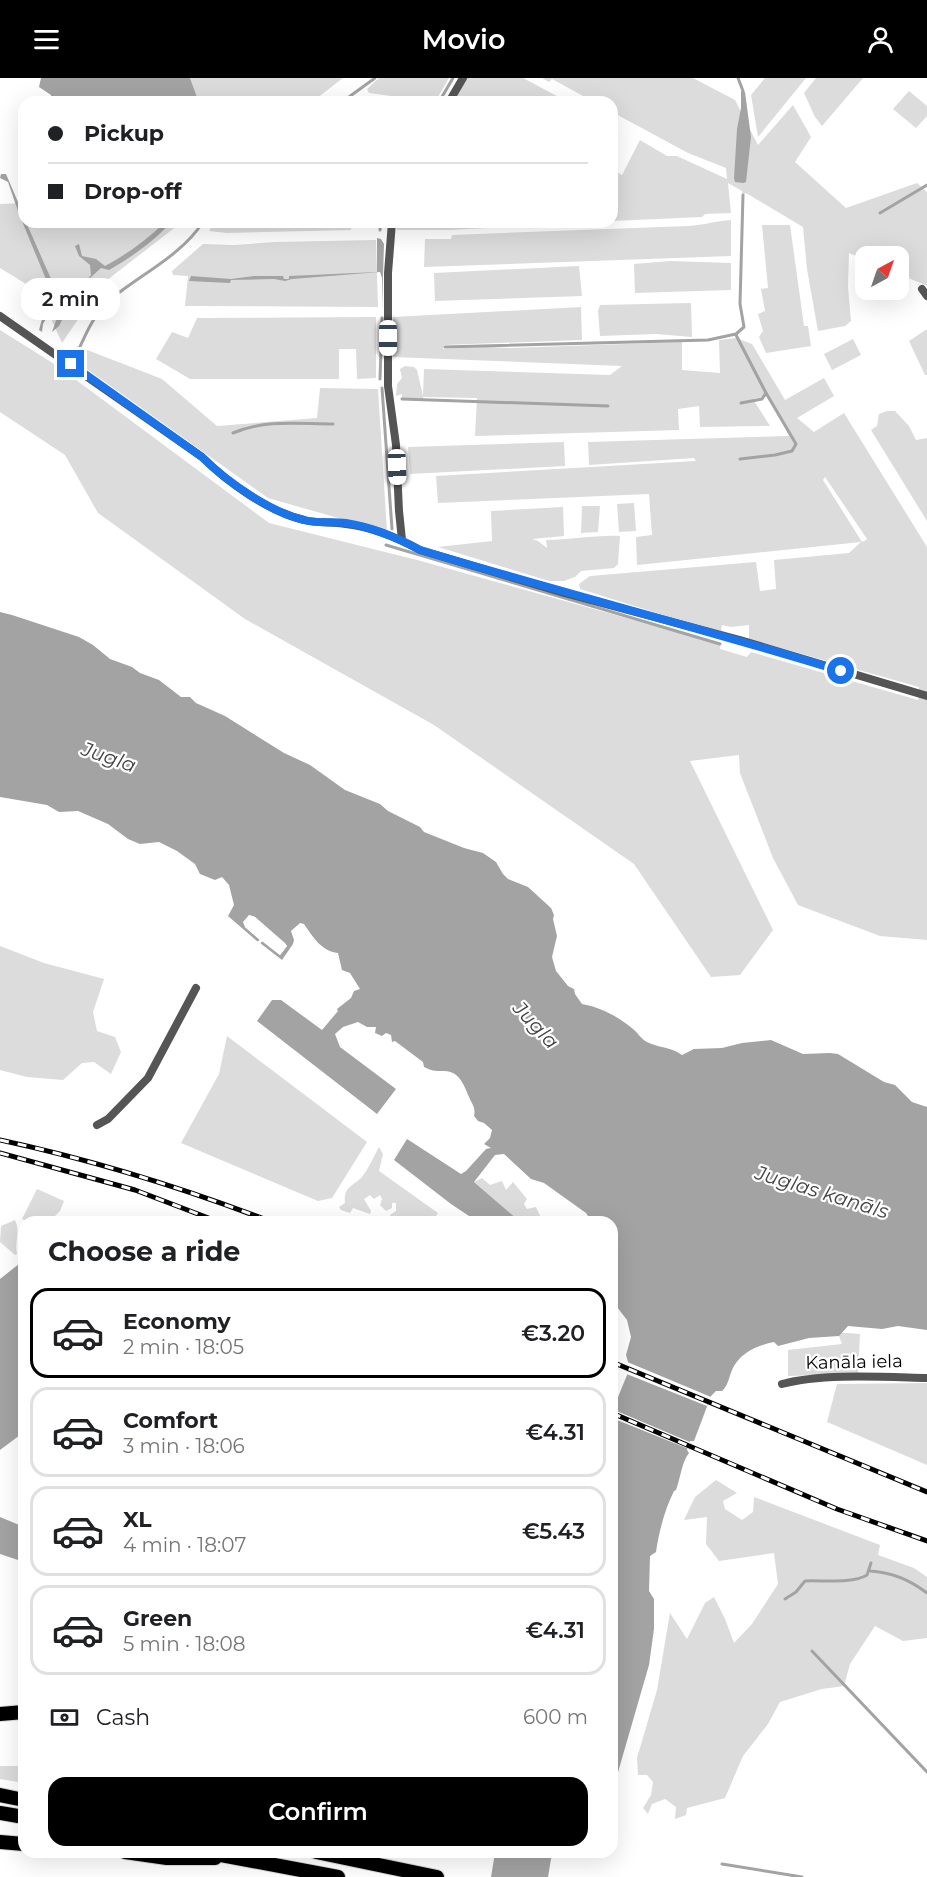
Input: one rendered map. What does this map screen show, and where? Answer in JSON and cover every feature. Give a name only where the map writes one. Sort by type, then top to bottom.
[{"type":"main road","points":[[0,1714],[18,1712]]},
{"type":"main road","points":[[0,1795],[18,1799]]},
{"type":"main road","points":[[0,1813],[18,1816]]},
{"type":"main road","points":[[0,1842],[18,1844]]},
{"type":"main road","points":[[235,1858],[338,1877]]},
{"type":"main road","points":[[346,1858],[437,1877]]},
{"type":"street","points":[[452,96],[463,78]]},
{"type":"street","points":[[392,228],[388,273],[388,386],[396,445],[402,540]]},
{"type":"street","points":[[0,316],[202,457],[220,474],[252,496],[303,520],[349,524],[402,540],[420,550],[564,593],[740,640],[927,696]]},
{"type":"street","points":[[97,1125],[108,1119],[148,1078],[196,988]]},
{"type":"street","name":"Kanāla iela","points":[[782,1384],[796,1380],[834,1378],[927,1378]]},
{"type":"shaded area","points":[[190,78],[343,78],[320,96],[197,96]]},
{"type":"shaded area","points":[[379,78],[449,78],[438,96],[391,96],[369,93],[367,89]]},
{"type":"shaded area","points":[[467,78],[523,78],[557,96],[457,96]]},
{"type":"shaded area","points":[[542,78],[693,78],[735,100],[758,145],[793,105],[811,137],[795,162],[846,208],[917,183],[927,192],[927,286],[909,278],[909,246],[855,246],[855,256],[849,253],[848,287],[851,321],[845,326],[818,331],[807,269],[803,227],[746,193],[743,195],[742,191],[728,183],[731,213],[705,214],[702,217],[618,221],[618,173],[622,175],[640,140],[667,156],[677,156],[727,179],[726,168],[688,153],[618,115],[618,96],[583,96],[552,79],[549,82]]},
{"type":"shaded area","points":[[765,78],[806,78],[758,137],[751,95]]},
{"type":"shaded area","points":[[816,78],[863,78],[822,126],[815,117],[804,93]]},
{"type":"shaded area","points":[[909,91],[927,106],[927,116],[916,128],[893,109]]},
{"type":"shaded area","points":[[18,203],[18,228],[174,228],[102,284],[62,343],[39,292],[0,268],[0,204]]},
{"type":"shaded area","points":[[731,220],[731,256],[424,267],[425,239],[451,239],[452,235],[688,226]]},
{"type":"shaded area","points":[[762,225],[790,225],[804,326],[808,326],[811,346],[766,353],[759,337],[763,331],[758,314],[765,311],[761,289],[768,288]]},
{"type":"shaded area","points":[[211,228],[351,228],[351,230],[227,233],[209,231]]},
{"type":"shaded area","points":[[396,228],[487,228],[450,230],[397,230]]},
{"type":"shaded area","points":[[376,240],[378,307],[185,306],[188,276],[173,275],[172,271],[203,244]]},
{"type":"shaded area","points":[[670,261],[731,263],[731,290],[635,293],[634,264]]},
{"type":"shaded area","points":[[579,266],[582,296],[435,301],[434,273]]},
{"type":"shaded area","points":[[691,303],[692,337],[656,334],[600,336],[598,311],[600,305]]},
{"type":"shaded area","points":[[581,307],[582,340],[444,345],[443,349],[682,342],[682,370],[720,373],[719,340],[736,338],[752,344],[785,400],[824,378],[834,396],[797,418],[814,432],[844,413],[927,547],[927,940],[880,936],[798,905],[773,858],[740,773],[739,755],[690,761],[773,930],[740,975],[711,977],[634,864],[434,725],[245,619],[98,513],[65,455],[0,412],[0,330],[56,365],[269,523],[421,561],[720,644],[720,649],[747,657],[751,652],[918,700],[919,687],[749,639],[749,625],[731,627],[722,625],[721,631],[580,589],[579,584],[590,576],[756,562],[760,591],[776,589],[774,560],[849,553],[861,542],[637,565],[636,537],[652,535],[649,494],[438,503],[436,476],[696,461],[694,458],[589,465],[588,442],[789,436],[768,396],[753,399],[770,426],[700,427],[699,406],[678,409],[679,430],[475,436],[477,398],[402,399],[402,394],[396,396],[397,384],[402,378],[400,369],[405,366],[414,367],[417,370],[423,396],[424,369],[610,375],[622,366],[393,357],[393,317]],"holes":[[[825,477],[867,539],[862,542],[823,480]]]},
{"type":"shaded area","points":[[376,317],[376,378],[357,379],[356,349],[339,349],[339,379],[190,379],[156,359],[172,332],[188,338],[197,318]]},
{"type":"shaded area","points":[[927,329],[927,375],[925,375],[909,341]]},
{"type":"shaded area","points":[[853,339],[861,355],[832,370],[824,354]]},
{"type":"shaded area","points":[[77,346],[162,379],[217,426],[317,418],[320,388],[378,389],[387,532],[268,498],[70,357]]},
{"type":"shaded area","points":[[895,411],[909,426],[916,440],[927,438],[927,521],[871,430],[877,426],[879,414]]},
{"type":"shaded area","points":[[564,442],[565,466],[410,474],[408,447]]},
{"type":"shaded area","points":[[634,503],[636,531],[619,532],[617,504]]},
{"type":"shaded area","points":[[582,506],[600,506],[598,532],[581,533]]},
{"type":"shaded area","points":[[563,507],[564,536],[532,539],[547,548],[546,540],[620,536],[618,564],[614,568],[581,571],[575,577],[564,581],[549,581],[438,547],[492,541],[491,511]]},
{"type":"shaded area","points":[[0,946],[44,963],[104,979],[93,1012],[97,1031],[115,1037],[121,1052],[111,1074],[94,1062],[82,1063],[63,1080],[27,1077],[0,1070]]},
{"type":"shaded area","points":[[227,1036],[367,1142],[332,1198],[318,1201],[181,1143],[219,1074]]},
{"type":"shaded area","points":[[379,1147],[383,1154],[379,1171],[438,1213],[436,1216],[390,1216],[396,1211],[396,1203],[392,1203],[392,1208],[386,1211],[380,1205],[382,1199],[380,1195],[374,1199],[370,1195],[364,1199],[371,1211],[370,1214],[353,1208],[350,1213],[341,1210],[339,1207],[345,1203],[347,1190],[362,1177]]},
{"type":"shaded area","points":[[482,1178],[490,1185],[502,1181],[506,1190],[513,1182],[527,1199],[524,1204],[527,1209],[536,1207],[540,1216],[514,1216],[474,1182]]},
{"type":"shaded area","points":[[37,1189],[64,1201],[55,1216],[24,1216]]},
{"type":"shaded area","points":[[15,1220],[17,1254],[15,1255],[0,1242],[1,1226]]},
{"type":"shaded area","points":[[833,1332],[860,1334],[858,1374],[788,1376],[788,1350],[842,1344],[839,1336]]},
{"type":"shaded area","points":[[927,1383],[927,1465],[827,1422],[837,1384]]},
{"type":"shaded area","points":[[716,1480],[737,1493],[723,1501],[725,1509],[742,1520],[753,1512],[754,1497],[880,1545],[878,1555],[914,1568],[927,1577],[927,1638],[903,1641],[875,1626],[850,1664],[844,1686],[822,1689],[780,1702],[768,1724],[743,1756],[725,1798],[687,1808],[686,1815],[675,1819],[676,1807],[665,1799],[652,1804],[648,1814],[643,1808],[651,1795],[653,1782],[647,1775],[638,1775],[637,1758],[657,1690],[670,1613],[687,1639],[705,1603],[714,1597],[734,1643],[752,1624],[778,1584],[774,1553],[719,1561],[706,1544],[707,1517],[684,1520],[695,1497]]},
{"type":"shaded area","points":[[0,1766],[18,1766],[18,1782],[0,1779]]},
{"type":"water","points":[[41,78],[190,78],[197,96],[51,96],[39,87]]},
{"type":"water","points":[[741,91],[745,92],[751,137],[746,182],[743,183],[735,182],[734,178]]},
{"type":"water","points":[[1,174],[6,174],[18,202],[18,211],[8,182],[0,178]]},
{"type":"water","points":[[25,228],[29,228],[59,297],[43,324],[42,332],[39,330],[42,319],[55,301]]},
{"type":"water","points":[[159,228],[165,228],[142,249],[109,270],[101,268],[90,278],[80,295],[71,303],[59,326],[52,332],[57,318],[91,275],[90,265],[79,256],[75,246],[79,244],[82,256],[96,259],[105,266]]},
{"type":"water","points":[[377,238],[381,239],[384,244],[382,310],[380,272],[285,281],[231,280],[230,283],[189,281],[191,276],[231,279],[283,276],[284,279],[289,279],[289,276],[377,272]]},
{"type":"water","points":[[0,612],[79,637],[110,659],[159,680],[181,697],[190,697],[196,703],[225,716],[284,753],[310,765],[345,790],[380,804],[388,811],[420,827],[424,832],[483,853],[496,862],[508,879],[528,887],[551,908],[557,936],[552,957],[556,971],[568,986],[574,989],[582,1004],[596,1007],[615,1017],[647,1042],[674,1050],[682,1055],[694,1049],[722,1048],[771,1040],[803,1054],[838,1054],[884,1082],[895,1085],[912,1102],[927,1107],[927,1330],[898,1326],[882,1329],[848,1326],[839,1336],[809,1338],[778,1346],[774,1342],[762,1345],[739,1359],[724,1389],[716,1391],[711,1396],[694,1441],[690,1441],[687,1450],[689,1453],[663,1520],[656,1552],[650,1556],[649,1591],[654,1599],[654,1629],[649,1665],[618,1772],[618,1397],[627,1375],[626,1355],[631,1337],[627,1320],[618,1308],[618,1216],[588,1216],[544,1183],[531,1179],[504,1154],[495,1155],[474,1182],[514,1216],[469,1216],[451,1204],[394,1160],[407,1139],[461,1174],[486,1149],[491,1148],[484,1144],[490,1138],[492,1130],[474,1116],[473,1106],[463,1083],[457,1076],[449,1071],[424,1067],[423,1062],[395,1041],[392,1042],[391,1035],[386,1033],[382,1036],[375,1033],[376,1027],[367,1027],[358,1022],[343,1027],[335,1034],[340,1047],[396,1089],[377,1114],[257,1021],[272,1000],[281,1000],[322,1030],[338,1011],[337,1009],[351,998],[354,991],[360,989],[350,973],[342,970],[338,953],[322,946],[304,924],[300,923],[291,931],[293,944],[282,960],[260,943],[262,941],[280,955],[287,946],[255,917],[249,915],[245,927],[260,940],[258,942],[228,916],[234,905],[229,885],[222,877],[215,880],[200,874],[195,864],[177,851],[159,842],[140,844],[128,839],[108,824],[78,811],[59,812],[47,805],[0,797]]},
{"type":"water","points":[[18,1265],[18,1436],[0,1450],[0,1279]]},
{"type":"water","points":[[0,1517],[18,1524],[18,1560],[0,1554]]},
{"type":"water","points":[[494,1858],[551,1858],[548,1877],[491,1877]]},
{"type":"pier","points":[[249,915],[255,917],[287,946],[280,955],[262,941],[259,946],[255,943],[260,940],[245,927],[243,922]],"holes":[[[250,918],[283,945],[279,951],[246,923]]]},
{"type":"pier","points":[[625,1361],[711,1397],[707,1406],[624,1373]]},
{"type":"pier","points":[[618,1412],[696,1444],[693,1444],[691,1453],[689,1449],[618,1420]]},
{"type":"waterway","points":[[350,96],[375,78]]},
{"type":"waterway","points":[[442,96],[453,78]]},
{"type":"waterway","points":[[738,78],[743,91]]},
{"type":"waterway","points":[[880,213],[927,185]]},
{"type":"waterway","points":[[445,347],[708,340],[736,334],[744,327],[740,304],[743,195]]},
{"type":"waterway","points":[[75,358],[90,327],[105,305],[172,255],[198,228]]},
{"type":"waterway","points":[[380,379],[382,318]]},
{"type":"waterway","points":[[736,335],[766,393],[762,399],[741,403]]},
{"type":"waterway","points":[[382,388],[392,529]]},
{"type":"waterway","points":[[740,459],[792,451],[796,444],[766,393]]},
{"type":"waterway","points":[[402,399],[608,406]]},
{"type":"waterway","points":[[233,433],[270,424],[333,424]]},
{"type":"waterway","points":[[386,545],[720,644]]},
{"type":"waterway","points":[[785,1599],[796,1592],[805,1581],[845,1581],[861,1578],[867,1575],[871,1563]]},
{"type":"waterway","points":[[870,1571],[900,1578],[927,1593]]},
{"type":"waterway","points":[[812,1651],[927,1772]]},
{"type":"waterway","points":[[722,1864],[802,1877]]},
{"type":"railway","points":[[0,1140],[69,1156],[138,1176],[255,1216]]},
{"type":"railway","points":[[0,1153],[135,1190],[203,1216]]},
{"type":"railway","points":[[618,1364],[927,1492]]},
{"type":"railway","points":[[618,1416],[837,1509],[927,1541]]},
{"type":"route","points":[[71,364],[202,457],[220,474],[243,490],[270,506],[303,520],[349,524],[402,540],[420,550],[564,593],[740,640],[841,671]]},
{"type":"water label","name":"Jugla","points":[[109,757]]},
{"type":"water label","name":"Jugla","points":[[536,1025]]},
{"type":"water label","name":"Juglas kanāls","points":[[822,1192]]}]
